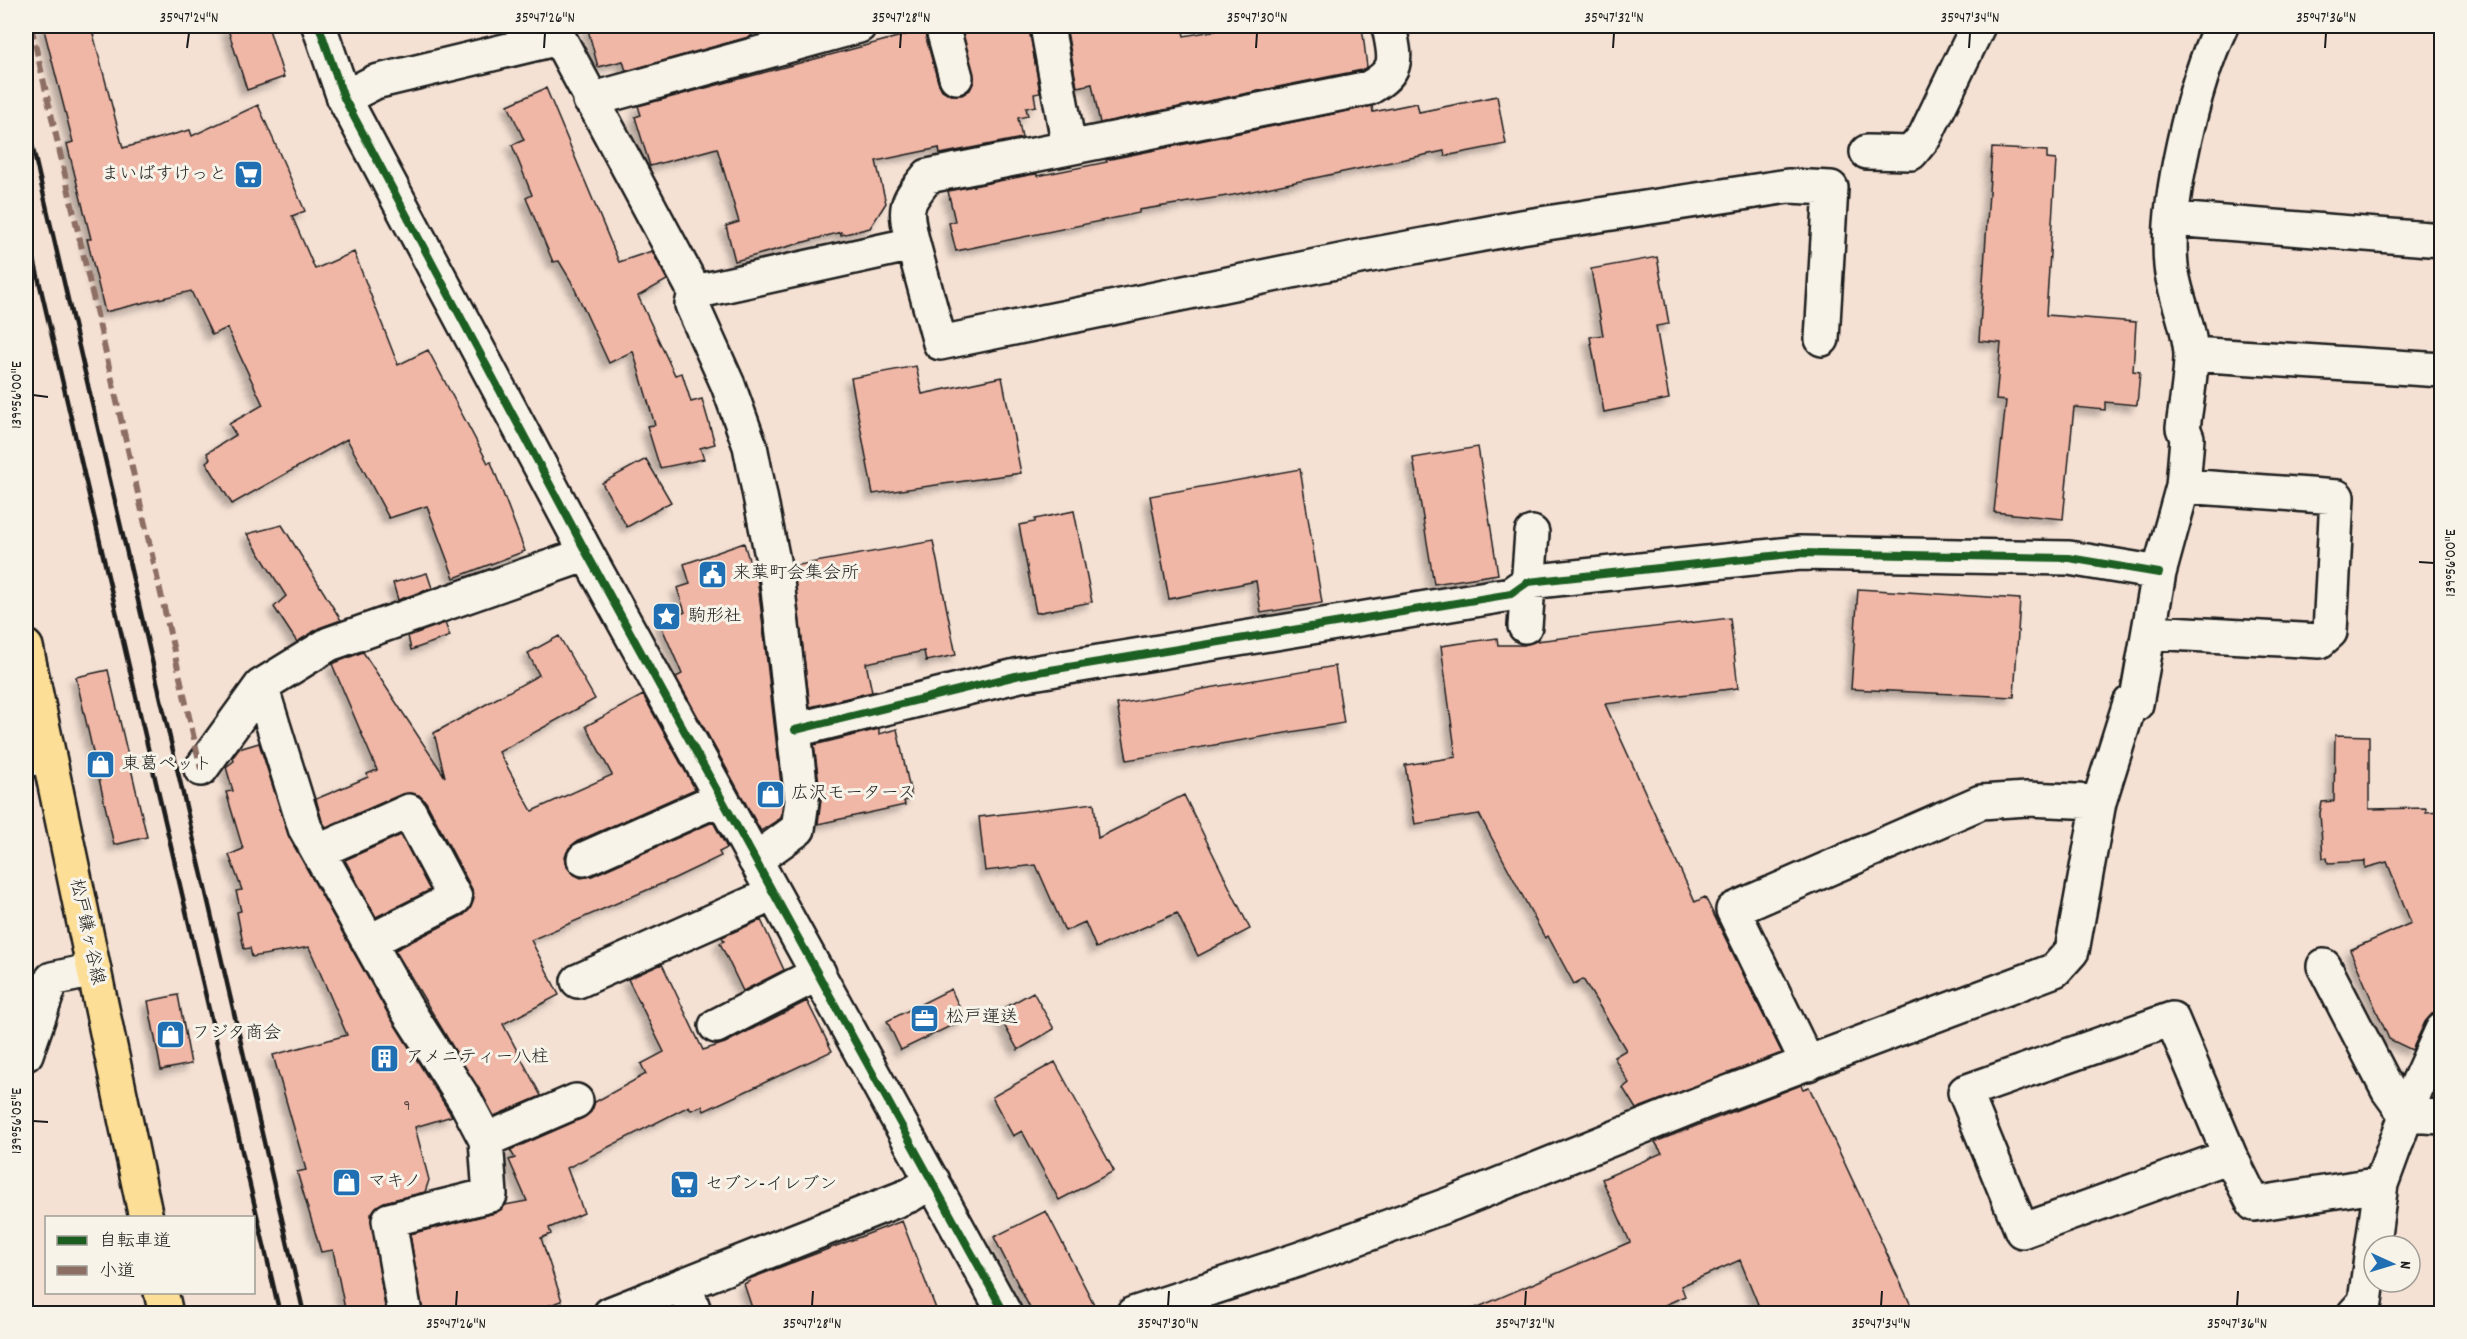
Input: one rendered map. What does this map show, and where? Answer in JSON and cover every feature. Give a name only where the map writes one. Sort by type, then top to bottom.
[{"type":"main road","name":"松戸鎌ヶ谷線","points":[[26,647],[37,758],[94,970],[146,1216]]},
{"type":"main road","points":[[161,1294],[166,1314]]},
{"type":"street","points":[[318,26],[344,98],[587,554],[1005,1314]]},
{"type":"street","points":[[590,100],[859,26]]},
{"type":"street","points":[[942,26],[956,77]]},
{"type":"street","points":[[1047,26],[1070,147]]},
{"type":"street","points":[[1389,26],[1395,62],[1387,77],[1369,88],[928,176],[909,199],[907,218],[940,343],[1521,226],[1788,186],[1831,188],[1822,339]]},
{"type":"street","points":[[1867,152],[1911,153],[1925,136],[1978,26]]},
{"type":"street","points":[[1133,1314],[1300,1259],[1453,1203],[1706,1101],[2055,970],[2072,951],[2099,801],[2130,703],[2136,704],[2159,573],[2183,486],[2187,438],[2183,428],[2191,354],[2171,266],[2173,219],[2183,148],[2210,50],[2221,26]]},
{"type":"street","points":[[344,98],[375,82],[538,34],[559,38],[590,100],[695,292],[692,305],[728,385],[750,446],[777,581],[802,801],[798,829],[755,860]]},
{"type":"street","points":[[2173,219],[2442,240]]},
{"type":"street","points":[[695,292],[913,244]]},
{"type":"street","points":[[2191,354],[2442,370]]},
{"type":"street","points":[[2150,632],[2320,641],[2330,632],[2337,497],[2183,486]]},
{"type":"street","points":[[1525,626],[1532,533]]},
{"type":"street","points":[[795,730],[1020,675],[1511,594],[1528,582],[1800,553],[2069,558],[2159,573]]},
{"type":"street","points":[[201,769],[261,686],[329,644],[587,554]]},
{"type":"street","points":[[261,686],[306,828],[369,942],[486,1140],[490,1195],[389,1220],[405,1314]]},
{"type":"street","points":[[584,859],[721,798]]},
{"type":"street","points":[[1808,1064],[1732,910],[1981,802],[2027,799],[2099,801]]},
{"type":"street","points":[[319,850],[409,811],[455,898],[369,942]]},
{"type":"street","points":[[578,981],[773,894]]},
{"type":"street","points":[[2324,966],[2388,1090],[2406,1115]]},
{"type":"street","points":[[26,1054],[39,976],[94,970]]},
{"type":"street","points":[[716,1026],[819,973]]},
{"type":"street","points":[[2230,1156],[2022,1232],[1965,1092],[2172,1019],[2230,1156],[2254,1204],[2381,1184]]},
{"type":"street","points":[[2354,1314],[2365,1302],[2381,1184],[2406,1115],[2442,1030]]},
{"type":"street","points":[[486,1140],[576,1101]]},
{"type":"street","points":[[2406,1115],[2442,1117]]},
{"type":"street","points":[[610,1314],[690,1300],[910,1195],[933,1181]]},
{"type":"building","points":[[43,26],[91,26],[123,148],[190,130],[192,136],[258,105],[305,211],[292,216],[315,269],[354,252],[398,365],[428,350],[488,463],[491,462],[525,551],[454,578],[427,506],[389,518],[347,439],[232,504],[206,462],[210,459],[207,453],[236,435],[229,424],[263,405],[227,328],[212,335],[191,291],[105,312],[87,239],[91,239],[67,144],[73,142]]},
{"type":"building","points":[[227,26],[268,26],[284,77],[247,90]]},
{"type":"building","points":[[587,26],[749,26],[752,36],[626,71],[623,61],[598,67]]},
{"type":"building","points":[[961,26],[1029,26],[1040,93],[1034,94],[1036,106],[1026,108],[1028,116],[1018,118],[1022,138],[940,154],[939,148],[876,161],[886,203],[870,228],[841,235],[841,232],[735,261],[726,226],[739,222],[717,148],[650,166],[635,117],[641,115],[638,106],[924,30],[942,90],[951,95],[962,95],[970,90],[974,81]]},
{"type":"building","points":[[1066,26],[1182,26],[1184,36],[1242,26],[1362,26],[1367,67],[1362,70],[1100,123],[1092,84],[1077,87]]},
{"type":"building","points":[[546,88],[619,262],[652,251],[667,280],[638,296],[675,375],[682,373],[691,402],[702,399],[715,444],[700,448],[704,459],[660,468],[647,426],[655,425],[633,351],[609,363],[571,281],[559,261],[553,262],[526,198],[532,195],[512,145],[524,140],[508,105]]},
{"type":"building","points":[[1497,96],[1506,144],[1445,156],[1444,151],[1233,195],[1139,210],[1139,213],[956,251],[949,223],[955,221],[948,191],[1107,162],[1106,160],[1372,106],[1373,112],[1417,103],[1419,112]]},
{"type":"building","points":[[1992,148],[2047,151],[2047,159],[2056,160],[2046,315],[2136,322],[2133,371],[2140,372],[2137,405],[2105,402],[2105,410],[2074,407],[2063,519],[1994,512],[2006,401],[1996,400],[2001,343],[1979,341]]},
{"type":"building","points":[[1657,257],[1669,324],[1656,326],[1669,399],[1604,412],[1590,337],[1603,335],[1591,269]]},
{"type":"building","points":[[916,366],[922,394],[1002,377],[1021,473],[873,494],[851,378]]},
{"type":"building","points":[[1478,447],[1498,574],[1434,584],[1413,458]]},
{"type":"building","points":[[646,459],[671,502],[627,527],[602,483]]},
{"type":"building","points":[[1300,469],[1322,603],[1261,613],[1256,581],[1169,599],[1150,496]]},
{"type":"building","points":[[1074,511],[1092,602],[1036,613],[1019,525],[1035,522],[1035,519]]},
{"type":"building","points":[[282,525],[341,620],[319,628],[297,642],[274,607],[286,596],[247,534]]},
{"type":"building","points":[[933,541],[956,655],[926,661],[924,651],[866,663],[872,692],[810,707],[793,566]]},
{"type":"building","points":[[744,543],[751,567],[755,566],[758,584],[783,801],[781,818],[761,831],[676,677],[682,674],[660,623],[685,612],[677,588],[690,584],[684,564]]},
{"type":"building","points":[[427,573],[432,588],[398,600],[393,583]]},
{"type":"building","points":[[1858,589],[2020,599],[2014,697],[1851,689]]},
{"type":"building","points":[[1730,618],[1738,688],[1605,704],[1695,902],[1705,897],[1782,1053],[1636,1109],[1623,1088],[1629,1083],[1614,1057],[1626,1050],[1583,979],[1574,984],[1548,936],[1545,938],[1479,814],[1415,824],[1405,765],[1456,757],[1441,646],[1497,638],[1498,645],[1524,645],[1536,641]]},
{"type":"building","points":[[445,623],[450,636],[411,650],[408,636]]},
{"type":"building","points":[[559,636],[595,699],[499,752],[532,811],[612,775],[586,726],[643,695],[695,789],[576,842],[565,856],[567,867],[581,878],[592,876],[713,822],[727,848],[719,852],[721,856],[675,878],[531,940],[559,995],[503,1024],[541,1096],[494,1116],[395,950],[464,915],[470,909],[474,899],[472,889],[426,802],[419,795],[402,794],[326,827],[322,821],[316,799],[368,777],[367,774],[377,770],[332,664],[363,652],[445,777],[434,733],[539,675],[528,653]]},
{"type":"building","points":[[1335,666],[1344,723],[1127,760],[1117,704]]},
{"type":"building","points":[[108,670],[147,837],[114,845],[76,677]]},
{"type":"building","points":[[879,729],[879,734],[897,729],[912,799],[904,801],[905,805],[818,824],[821,799],[814,745]]},
{"type":"building","points":[[2335,735],[2369,736],[2369,809],[2426,808],[2426,812],[2442,811],[2442,1011],[2432,1014],[2425,1022],[2412,1050],[2389,1039],[2350,950],[2411,923],[2387,862],[2365,868],[2365,861],[2328,863],[2327,858],[2323,858],[2320,813],[2322,802],[2334,801]]},
{"type":"building","points":[[259,743],[289,837],[390,1017],[452,1116],[415,1127],[429,1180],[425,1192],[384,1202],[371,1214],[386,1314],[346,1314],[333,1250],[321,1252],[297,1172],[306,1170],[273,1055],[347,1035],[309,947],[252,957],[250,948],[244,949],[237,912],[241,911],[236,891],[242,890],[229,855],[243,849],[226,792],[233,791],[226,767],[234,761],[233,757],[239,749]]},
{"type":"building","points":[[1184,795],[1250,929],[1198,956],[1177,913],[1096,948],[1085,922],[1065,931],[1036,865],[985,871],[979,817],[1094,803],[1098,838]]},
{"type":"building","points":[[401,835],[430,890],[376,917],[345,860]]},
{"type":"building","points":[[761,920],[784,970],[743,991],[720,943],[724,941],[722,937]]},
{"type":"building","points":[[662,964],[703,1050],[725,1043],[807,1001],[832,1051],[704,1111],[702,1106],[691,1110],[689,1106],[567,1168],[584,1213],[549,1228],[551,1234],[541,1238],[562,1301],[523,1314],[423,1314],[410,1234],[495,1213],[505,1205],[527,1201],[509,1160],[515,1158],[510,1150],[583,1118],[591,1112],[595,1102],[646,1074],[641,1064],[664,1052],[628,979]]},
{"type":"building","points":[[951,989],[965,1019],[901,1050],[887,1021]]},
{"type":"building","points":[[1033,992],[1054,1029],[1018,1050],[997,1012]]},
{"type":"building","points":[[178,995],[191,1064],[161,1070],[148,1001]]},
{"type":"building","points":[[1055,1062],[1114,1171],[1059,1200],[1022,1131],[1013,1136],[992,1097]]},
{"type":"building","points":[[1801,1085],[1803,1089],[1809,1087],[1915,1314],[1762,1314],[1740,1260],[1681,1286],[1685,1296],[1645,1314],[1462,1314],[1630,1242],[1602,1179],[1662,1153],[1655,1142]]},
{"type":"building","points":[[1046,1211],[1099,1314],[1033,1314],[994,1237]]},
{"type":"building","points":[[902,1221],[938,1314],[754,1314],[744,1284],[750,1281],[749,1279]]},
{"type":"railway","points":[[26,119],[304,1314]]},
{"type":"railway","points":[[26,225],[280,1314]]},
{"type":"marked path","points":[[31,26],[201,769]]},
{"type":"cycle path","points":[[319,26],[344,98],[587,554],[1005,1314]]},
{"type":"cycle path","points":[[795,730],[1020,675],[1511,594],[1528,582],[1800,553],[2069,558],[2159,573]]},
{"type":"place","name":"まいばすけっと","points":[[248,175]]},
{"type":"place","name":"来葉町会集会所","points":[[712,574]]},
{"type":"place","name":"駒形社","points":[[667,617]]},
{"type":"place","name":"東葛ペット","points":[[101,765]]},
{"type":"place","name":"広沢モータース","points":[[770,794]]},
{"type":"place","name":"松戸運送","points":[[925,1018]]},
{"type":"place","name":"フジタ商会","points":[[171,1034]]},
{"type":"place","name":"アメニティー八柱","points":[[385,1058]]},
{"type":"place","name":"マキノ","points":[[347,1182]]},
{"type":"place","name":"セブン-イレブン","points":[[684,1185]]}]
